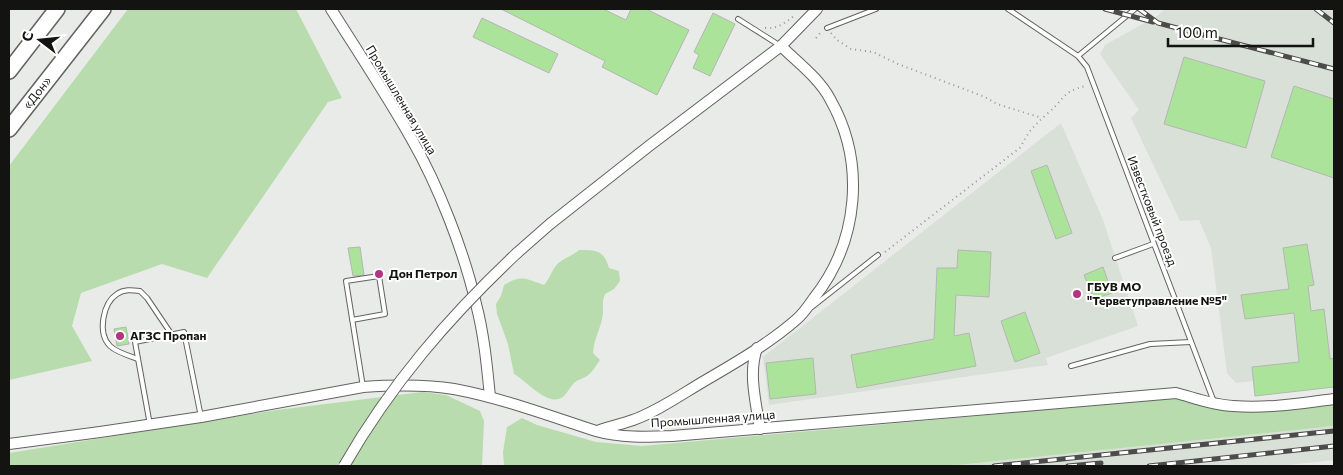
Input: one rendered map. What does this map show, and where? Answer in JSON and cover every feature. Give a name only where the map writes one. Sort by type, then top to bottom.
[{"type":"highway","points":[[9,71],[57,9]]},
{"type":"highway","name":"«Дон»","points":[[9,129],[103,9]]},
{"type":"street","name":"Промышленная улица","points":[[331,9],[412,139],[433,181],[455,235],[476,302],[483,338],[490,397],[596,431],[642,437],[760,429],[1176,393],[1214,404],[1233,406],[1269,407],[1334,400]]},
{"type":"street","points":[[344,466],[404,374],[428,344],[478,290],[517,252],[642,152],[781,46],[817,9]]},
{"type":"street","points":[[596,431],[633,420],[652,411],[724,370],[757,348],[799,318],[823,287],[838,259],[848,230],[853,204],[854,178],[850,146],[841,121],[829,97],[818,83],[781,46]]},
{"type":"street","points":[[757,348],[752,370],[760,429]]},
{"type":"street","points":[[9,444],[201,417],[363,387],[424,386],[454,389],[490,397]]},
{"type":"lane","points":[[827,28],[876,9]]},
{"type":"lane","name":"Известковый проезд","points":[[1008,9],[1078,56],[1087,67],[1214,404]]},
{"type":"lane","points":[[1078,56],[1135,9]]},
{"type":"lane","points":[[738,19],[781,46]]},
{"type":"lane","points":[[1115,258],[1153,244]]},
{"type":"lane","points":[[799,318],[878,255]]},
{"type":"lane","points":[[352,320],[385,314],[379,276],[346,281],[352,320],[363,387]]},
{"type":"lane","points":[[138,359],[111,347],[104,336],[102,325],[104,316],[112,298],[118,293],[125,290],[140,291],[147,298],[172,335]]},
{"type":"lane","points":[[150,425],[135,342],[184,332],[201,417]]},
{"type":"lane","points":[[1071,366],[1150,344],[1191,342]]},
{"type":"path","points":[[756,31],[764,27],[774,28],[785,23],[795,15]]},
{"type":"path","points":[[827,28],[836,40],[851,49],[873,52],[898,64],[985,97],[997,104],[1042,118]]},
{"type":"path","points":[[878,255],[889,250],[1021,148],[1025,136],[1050,112],[1062,97],[1075,88],[1094,84]]},
{"type":"shaded area","points":[[1165,9],[1334,9],[1334,372],[1236,383],[1227,373],[1211,248],[1199,220],[1180,221],[1131,118],[1139,110],[1100,54],[1105,45],[1157,16]]},
{"type":"shaded area","points":[[1061,123],[1103,220],[1138,326],[1046,358],[1048,365],[769,405],[763,357]]},
{"type":"shaded area","points":[[1334,426],[1334,460],[1279,466],[948,466]]},
{"type":"green space","points":[[128,9],[296,9],[342,98],[328,102],[207,278],[162,264],[81,293],[72,326],[92,361],[9,380],[9,166]]},
{"type":"green space","points":[[579,250],[590,250],[602,254],[609,268],[619,271],[620,281],[614,289],[605,294],[603,299],[603,313],[593,353],[600,360],[591,373],[574,383],[564,396],[552,399],[545,397],[514,374],[508,344],[497,314],[496,304],[501,296],[504,285],[515,280],[528,279],[544,285],[557,264]]},
{"type":"green space","points":[[422,392],[446,395],[480,411],[484,421],[482,466],[9,466],[9,453],[277,410]]},
{"type":"green space","points":[[1175,398],[1233,406],[1334,402],[1334,426],[948,466],[504,466],[503,452],[507,427],[522,418],[537,425],[596,442],[642,446]]},
{"type":"building","points":[[501,9],[603,9],[626,20],[631,9],[646,9],[689,30],[657,95],[602,67],[605,61]]},
{"type":"building","points":[[713,13],[735,24],[710,76],[693,68],[699,55],[694,52]]},
{"type":"building","points":[[482,18],[558,54],[549,73],[473,37]]},
{"type":"building","points":[[1184,57],[1265,81],[1246,148],[1164,124]]},
{"type":"building","points":[[1294,86],[1334,99],[1334,178],[1271,157]]},
{"type":"building","points":[[1047,165],[1072,233],[1056,239],[1031,171]]},
{"type":"building","points":[[1307,244],[1314,285],[1308,286],[1311,311],[1324,309],[1330,359],[1334,358],[1334,387],[1255,396],[1252,367],[1299,362],[1294,313],[1245,319],[1241,295],[1289,289],[1283,248]]},
{"type":"building","points":[[360,247],[364,275],[353,276],[348,248]]},
{"type":"building","points":[[958,250],[991,252],[989,297],[956,295],[954,336],[969,333],[976,366],[857,388],[851,355],[934,339],[937,268],[957,268]]},
{"type":"building","points":[[1103,267],[1112,293],[1094,299],[1084,275]]},
{"type":"building","points":[[1025,312],[1040,353],[1015,362],[1001,321]]},
{"type":"building","points":[[126,327],[129,344],[117,346],[114,329]]},
{"type":"building","points":[[813,358],[816,394],[770,399],[766,363]]},
{"type":"railway","points":[[1105,9],[1153,22]]},
{"type":"railway","points":[[1139,9],[1158,23],[1334,69]]},
{"type":"railway","points":[[1316,9],[1334,23]]},
{"type":"railway","points":[[994,466],[1334,431]]},
{"type":"railway","points":[[1149,466],[1334,446]]},
{"type":"railway","points":[[1068,466],[1101,463]]},
{"type":"place","name":"Дон Петрол","points":[[379,274]]},
{"type":"place","name":"ГБУВ МО \"Терветуправление №5\"","points":[[1077,294]]},
{"type":"place","name":"АГЗС Пропан","points":[[120,336]]}]
